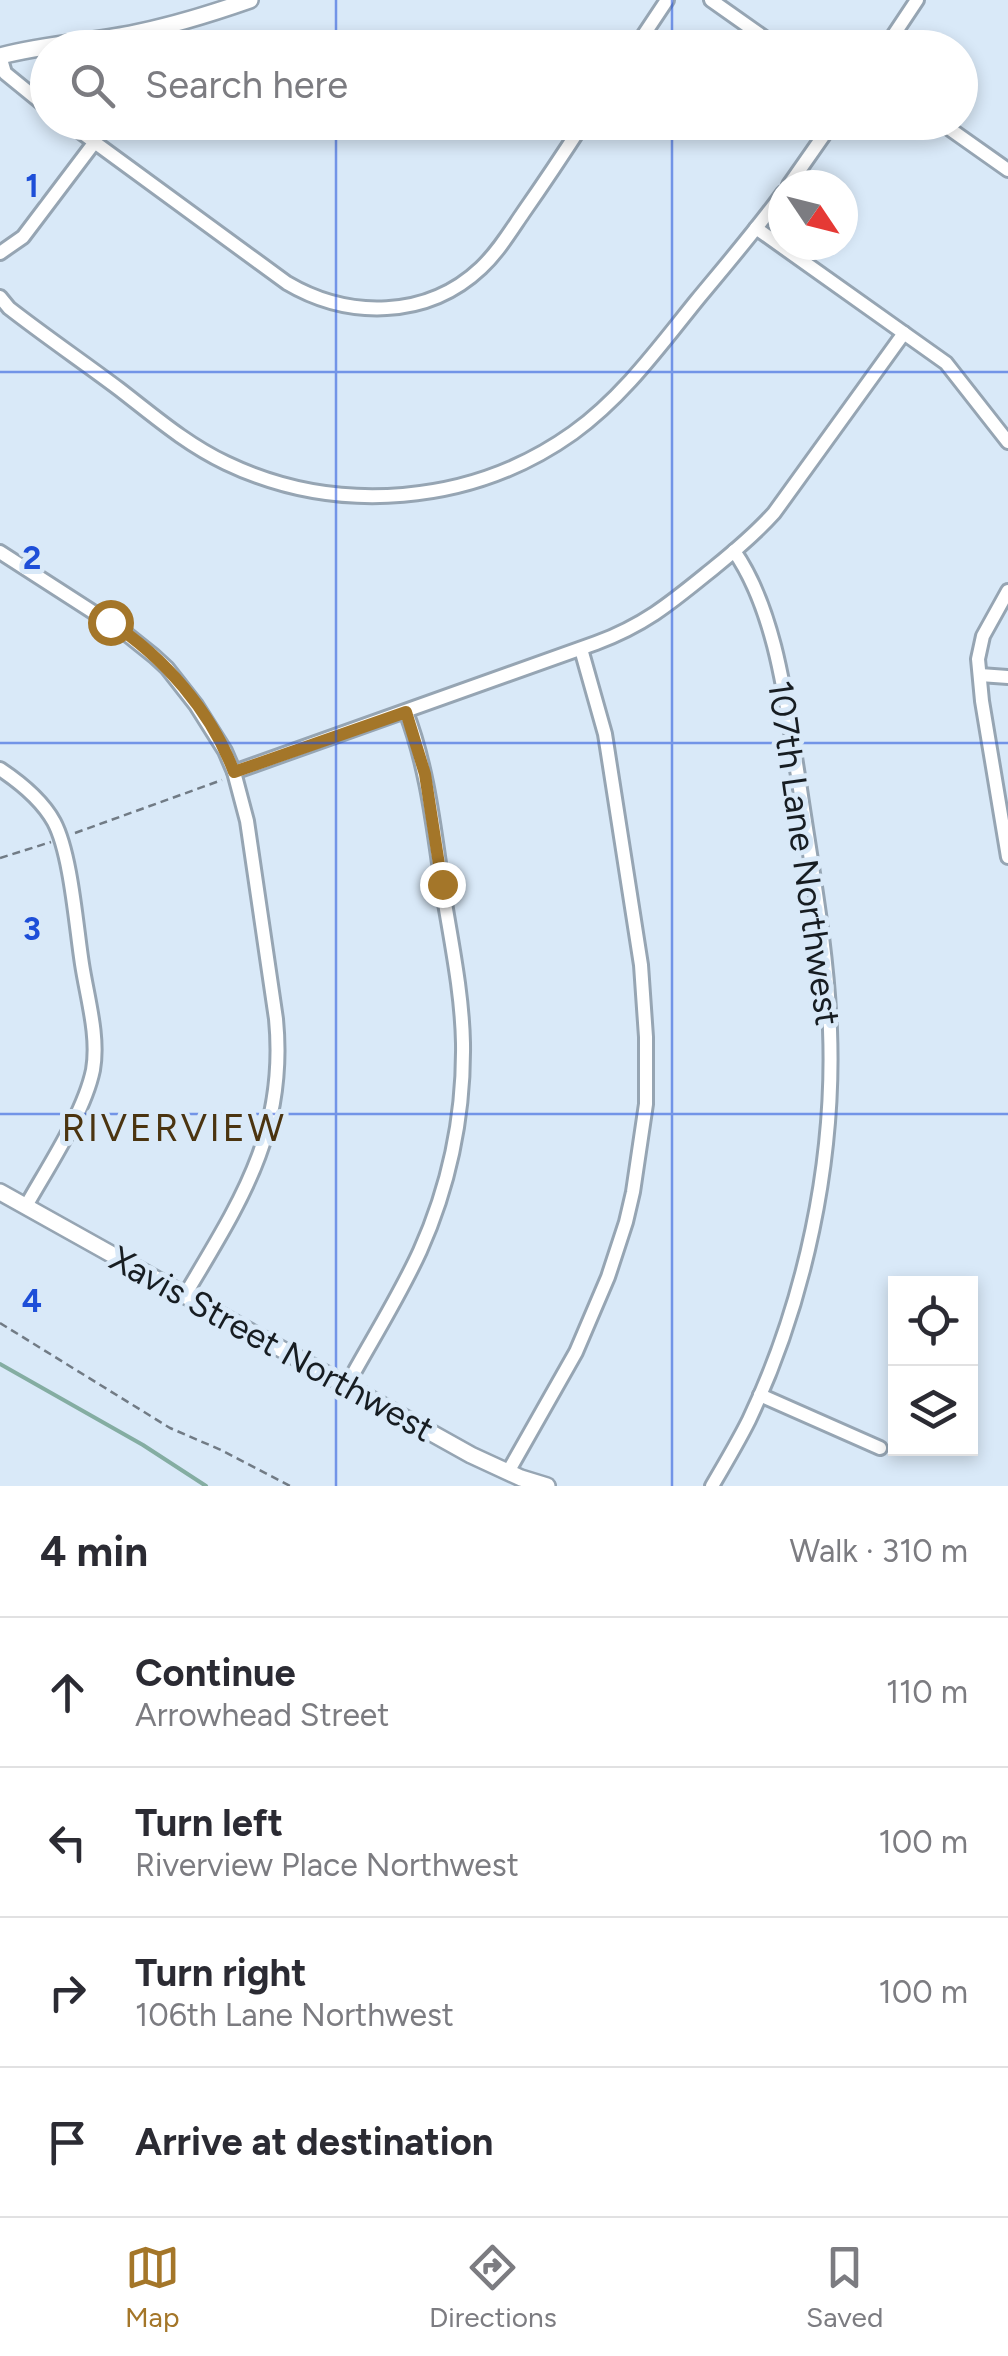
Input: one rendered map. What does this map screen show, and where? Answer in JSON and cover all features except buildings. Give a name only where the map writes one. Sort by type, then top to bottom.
[{"type":"street","points":[[146,30],[250,0]]},
{"type":"street","points":[[647,30],[668,0]]},
{"type":"street","points":[[710,0],[752,30]]},
{"type":"street","points":[[896,30],[917,0]]},
{"type":"street","points":[[30,51],[0,56],[5,73],[30,93]]},
{"type":"street","points":[[90,140],[303,292],[347,307],[381,309],[434,298],[455,288],[483,266],[572,140]]},
{"type":"street","points":[[799,170],[820,140]]},
{"type":"street","points":[[966,140],[1008,170]]},
{"type":"street","points":[[0,254],[23,237],[94,143]]},
{"type":"street","points":[[0,298],[174,433],[224,462],[302,490],[391,497],[443,490],[487,477],[537,456],[574,432],[628,384],[768,212]]},
{"type":"street","points":[[756,228],[946,363],[1008,442]]},
{"type":"street","points":[[230,775],[581,649],[644,622],[764,525],[786,500],[904,333]]},
{"type":"street","name":"107th Lane Northwest","points":[[712,1486],[760,1395],[794,1300],[826,1139],[830,1034],[817,902],[785,696],[750,577],[734,551]]},
{"type":"street","points":[[0,552],[124,632],[167,668],[225,751],[247,821],[276,1020],[276,1097],[264,1146],[250,1177],[185,1296]]},
{"type":"street","points":[[1008,592],[979,649],[1008,858]]},
{"type":"street","points":[[508,1472],[586,1333],[608,1277],[634,1192],[646,1104],[641,965],[606,734],[581,649]]},
{"type":"street","points":[[980,675],[1008,677]]},
{"type":"street","points":[[346,1385],[397,1296],[428,1230],[451,1158],[460,1098],[463,1040],[459,996],[425,774],[406,712]]},
{"type":"street","points":[[0,769],[38,800],[59,834],[94,1040],[93,1068],[85,1096],[26,1206]]},
{"type":"street","name":"Xavis Street Northwest","points":[[0,1192],[471,1455],[548,1486]]},
{"type":"street","points":[[760,1395],[880,1448]]},
{"type":"path","points":[[68,835],[230,775]]},
{"type":"path","points":[[0,858],[53,841]]},
{"type":"path","points":[[0,1323],[170,1428],[290,1486]]},
{"type":"waterway","points":[[0,1364],[143,1445],[206,1486]]},
{"type":"district","name":"RIVERVIEW","points":[[174,1128]]},
{"type":"route","points":[[110,622],[167,668],[210,726],[234,772],[406,712],[425,774],[442,884]]}]
